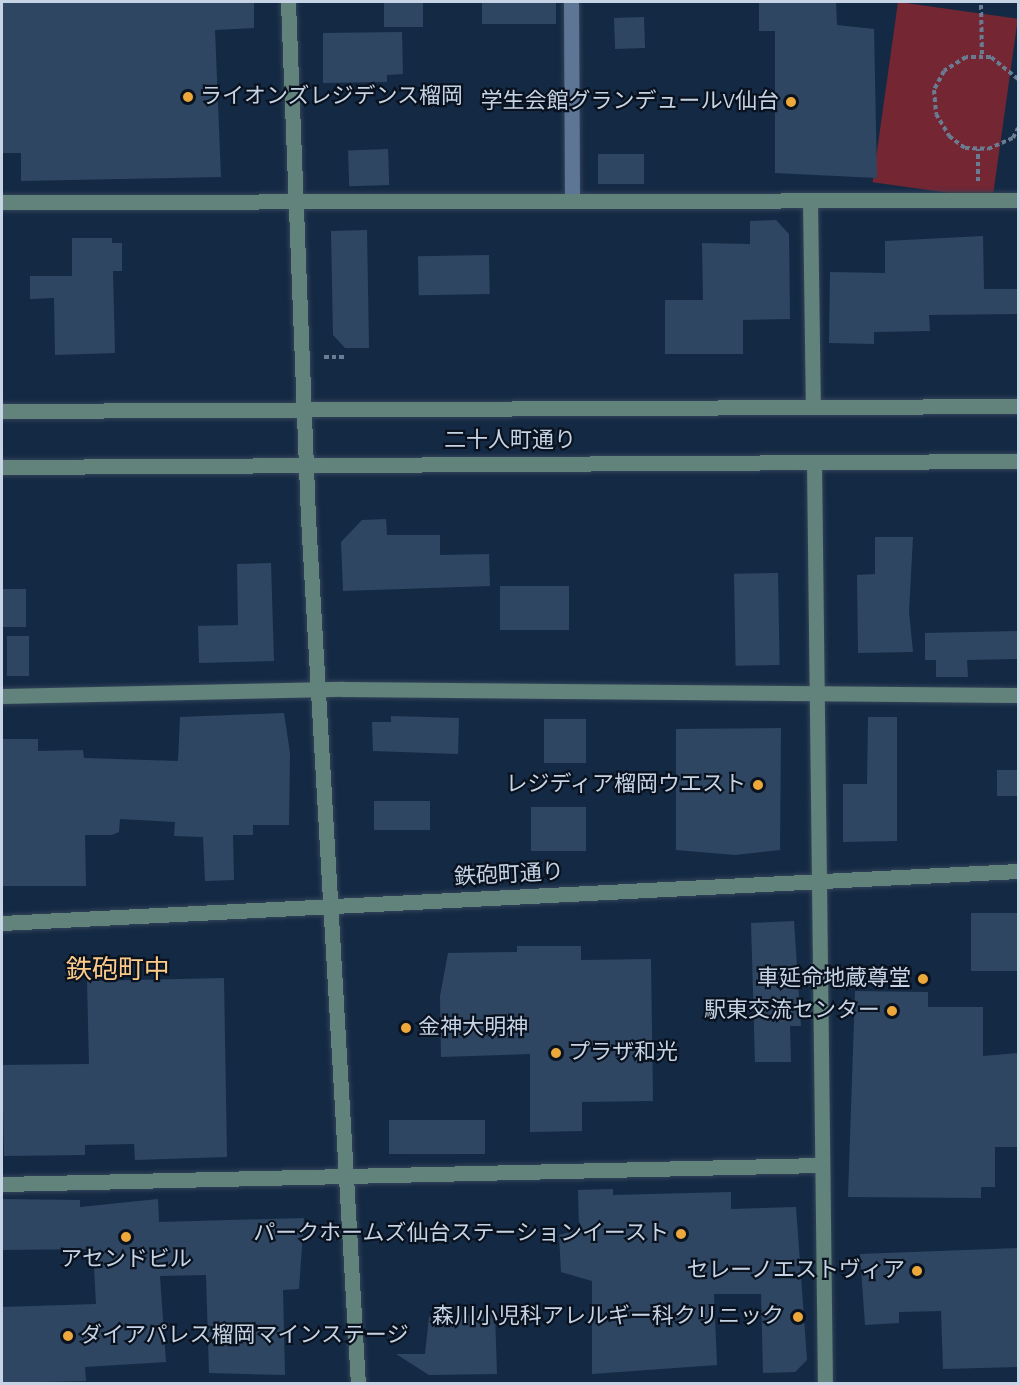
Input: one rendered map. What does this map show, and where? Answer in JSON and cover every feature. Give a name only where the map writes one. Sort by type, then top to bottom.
[{"type":"street","points":[[288,2],[303,409],[329,907],[358,1383]]},
{"type":"street","points":[[571,2],[572,200]]},
{"type":"street","points":[[810,200],[813,407]]},
{"type":"street","points":[[2,202],[1018,200]]},
{"type":"street","name":"二十人町通り","points":[[2,411],[1018,406]]},
{"type":"street","name":"二十人町通り","points":[[2,467],[1018,461]]},
{"type":"street","points":[[814,462],[825,1383]]},
{"type":"street","points":[[2,696],[318,690],[1018,696]]},
{"type":"street","name":"鉄砲町通り","points":[[2,923],[1018,872]]},
{"type":"street","points":[[2,1184],[821,1166]]},
{"type":"path","points":[[981,5],[982,57]]},
{"type":"path","points":[[1018,79],[1011,68],[982,57],[966,57],[944,71],[934,90],[936,114],[949,136],[965,148],[978,149],[1013,138],[1018,128]]},
{"type":"path","points":[[978,149],[978,200]]},
{"type":"path","points":[[324,357],[344,357]]},
{"type":"shaded area","points":[[898,2],[1018,19],[992,199],[873,182]]},
{"type":"building","points":[[2,2],[254,2],[254,28],[215,30],[221,177],[21,181],[21,153],[2,153]]},
{"type":"building","points":[[384,2],[423,2],[423,27],[384,27]]},
{"type":"building","points":[[482,2],[556,2],[556,24],[482,24]]},
{"type":"building","points":[[759,2],[836,2],[837,25],[874,29],[877,178],[775,173],[775,31],[759,31]]},
{"type":"building","points":[[644,17],[645,48],[615,49],[614,18]]},
{"type":"building","points":[[402,32],[403,74],[387,75],[387,82],[323,83],[323,33]]},
{"type":"building","points":[[388,149],[389,185],[349,186],[348,150]]},
{"type":"building","points":[[598,154],[644,154],[644,184],[598,184]]},
{"type":"building","points":[[776,220],[789,234],[790,319],[743,320],[743,354],[665,354],[665,300],[703,300],[702,243],[750,244],[750,221]]},
{"type":"building","points":[[367,230],[369,348],[345,348],[333,335],[331,231]]},
{"type":"building","points":[[983,236],[984,289],[1018,289],[1018,314],[929,315],[930,331],[874,332],[874,344],[829,343],[830,272],[885,273],[885,241]]},
{"type":"building","points":[[72,238],[112,238],[112,243],[122,243],[122,271],[113,271],[115,353],[55,355],[54,298],[30,299],[30,276],[72,276]]},
{"type":"building","points":[[489,255],[490,294],[419,295],[418,256]]},
{"type":"building","points":[[386,519],[387,535],[440,535],[440,555],[489,554],[490,586],[343,591],[341,542],[362,520]]},
{"type":"building","points":[[875,537],[913,537],[909,612],[913,652],[858,653],[857,575],[875,574]]},
{"type":"building","points":[[271,563],[274,661],[199,663],[198,626],[238,625],[237,564]]},
{"type":"building","points":[[778,573],[780,665],[736,666],[734,574]]},
{"type":"building","points":[[500,586],[569,586],[569,630],[500,630]]},
{"type":"building","points":[[2,589],[26,589],[26,627],[2,627]]},
{"type":"building","points":[[1018,631],[1018,659],[967,660],[968,677],[936,677],[936,660],[925,660],[925,633]]},
{"type":"building","points":[[7,636],[29,636],[29,676],[7,676]]},
{"type":"building","points":[[284,713],[290,753],[289,825],[253,825],[253,835],[233,835],[234,880],[205,881],[203,837],[174,836],[175,822],[120,819],[119,832],[112,835],[85,835],[86,886],[2,886],[2,739],[38,739],[38,751],[83,750],[84,758],[178,761],[180,717]]},
{"type":"building","points":[[391,716],[459,718],[458,754],[373,751],[372,722],[391,722]]},
{"type":"building","points":[[868,717],[897,717],[897,841],[843,842],[843,784],[867,784]]},
{"type":"building","points":[[544,719],[586,719],[586,763],[544,763]]},
{"type":"building","points":[[781,728],[780,850],[735,855],[676,850],[676,729]]},
{"type":"building","points":[[997,770],[1018,770],[1018,796],[997,796]]},
{"type":"building","points":[[374,801],[430,801],[430,830],[374,830]]},
{"type":"building","points":[[531,807],[586,807],[586,851],[531,851]]},
{"type":"building","points":[[971,913],[1018,913],[1018,971],[971,971]]},
{"type":"building","points":[[794,921],[801,1026],[790,1026],[791,1062],[755,1062],[751,923]]},
{"type":"building","points":[[517,946],[581,946],[581,960],[651,959],[653,1101],[582,1102],[582,1131],[530,1132],[530,1054],[441,1057],[440,996],[448,953],[517,952]]},
{"type":"building","points":[[224,978],[227,1157],[135,1160],[134,1144],[85,1145],[85,1155],[4,1156],[2,1065],[89,1064],[87,981]]},
{"type":"building","points":[[855,991],[928,992],[928,1007],[983,1007],[983,1056],[1018,1053],[1018,1147],[995,1147],[995,1187],[981,1187],[981,1198],[848,1197]]},
{"type":"building","points":[[389,1120],[485,1120],[485,1154],[389,1154]]},
{"type":"building","points":[[613,1189],[613,1195],[731,1192],[731,1209],[796,1207],[807,1360],[795,1372],[763,1373],[761,1294],[714,1294],[717,1365],[592,1374],[592,1281],[561,1272],[559,1235],[579,1230],[578,1190]]},
{"type":"building","points":[[2,1199],[80,1200],[80,1207],[158,1199],[159,1222],[304,1218],[299,1289],[283,1290],[285,1375],[209,1373],[206,1275],[160,1276],[166,1362],[85,1367],[86,1381],[2,1383],[2,1307],[96,1304],[93,1249],[2,1250]]},
{"type":"building","points":[[1018,1248],[1018,1367],[943,1369],[941,1311],[899,1312],[899,1323],[865,1325],[860,1254]]},
{"type":"building","points":[[495,1314],[497,1374],[429,1375],[396,1354],[425,1354],[429,1317]]},
{"type":"place","name":"ライオンズレジデンス榴岡","points":[[188,97]]},
{"type":"place","name":"学生会館グランデュールV仙台","points":[[791,102]]},
{"type":"place","name":"レジディア榴岡ウエスト","points":[[758,785]]},
{"type":"place","name":"車延命地蔵尊堂","points":[[923,979]]},
{"type":"place","name":"駅東交流センター","points":[[892,1011]]},
{"type":"place","name":"金神大明神","points":[[406,1028]]},
{"type":"place","name":"プラザ和光","points":[[556,1053]]},
{"type":"place","name":"パークホームズ仙台ステーションイースト","points":[[681,1234]]},
{"type":"place","name":"アセンドビル","points":[[126,1237]]},
{"type":"place","name":"セレーノエストヴィア","points":[[917,1271]]},
{"type":"place","name":"森川小児科アレルギー科クリニック","points":[[798,1317]]},
{"type":"place","name":"ダイアパレス榴岡マインステージ","points":[[68,1336]]},
{"type":"district","name":"鉄砲町中","points":[[118,971]]}]
